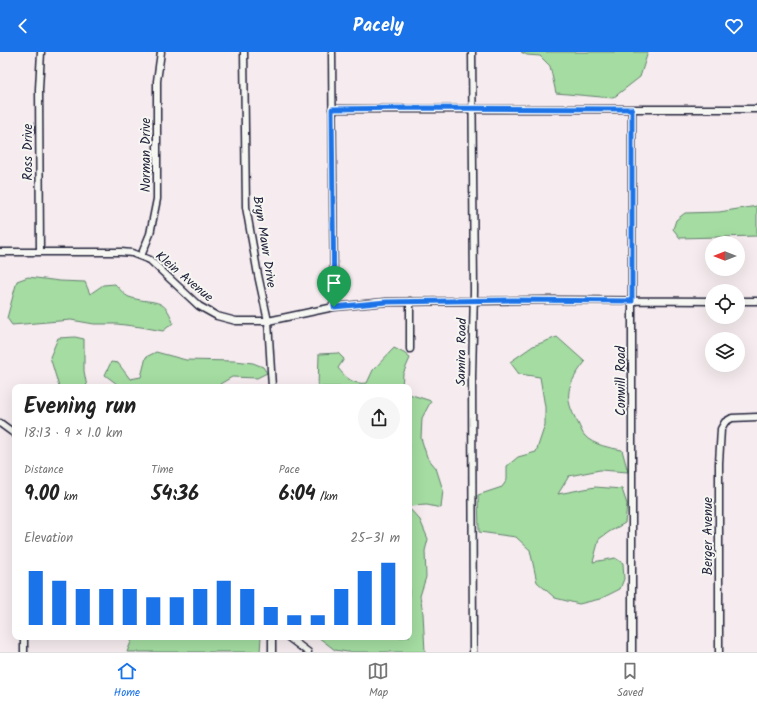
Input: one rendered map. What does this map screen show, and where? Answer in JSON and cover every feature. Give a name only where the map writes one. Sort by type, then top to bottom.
[{"type":"street","name":"Ross Drive","points":[[40,252],[39,89],[41,52]]},
{"type":"street","name":"Norman Drive","points":[[141,256],[150,234],[157,199],[157,82],[161,52]]},
{"type":"street","name":"Bryn Mawr Drive","points":[[244,52],[246,207],[253,252],[268,321],[272,384]]},
{"type":"street","points":[[332,52],[334,307]]},
{"type":"street","name":"Samira Road","points":[[472,52],[474,301],[472,369],[473,652]]},
{"type":"street","points":[[332,109],[757,108]]},
{"type":"street","name":"Conwill Road","points":[[632,109],[632,652]]},
{"type":"street","name":"Klein Avenue","points":[[0,252],[121,252],[141,256],[156,265],[183,293],[199,306],[217,316],[236,321],[268,321],[334,307],[386,302],[705,301]]},
{"type":"street","points":[[410,301],[410,349]]},
{"type":"street","points":[[745,301],[757,301]]},
{"type":"street","name":"Berger Avenue","points":[[719,652],[719,463],[721,429],[725,422],[732,418],[757,417]]},
{"type":"street","points":[[0,423],[12,432]]},
{"type":"street","points":[[24,640],[24,652]]},
{"type":"street","points":[[272,640],[272,652]]},
{"type":"street","points":[[292,640],[308,652]]},
{"type":"green space","points":[[521,52],[648,52],[640,77],[613,98],[556,93],[550,66],[540,56],[527,55]]},
{"type":"green space","points":[[757,206],[757,236],[705,236],[705,237],[680,238],[673,229],[676,220],[685,213],[719,212]]},
{"type":"green space","points":[[28,277],[85,282],[90,294],[103,285],[115,284],[129,297],[156,302],[166,308],[173,323],[163,331],[117,324],[94,324],[71,320],[12,325],[7,318],[17,281]]},
{"type":"green space","points":[[75,337],[84,339],[84,371],[86,384],[58,384],[50,357],[58,338]]},
{"type":"green space","points":[[557,337],[585,362],[574,377],[569,391],[570,405],[582,432],[593,442],[602,446],[622,450],[628,472],[600,470],[569,476],[558,494],[595,487],[622,489],[627,504],[625,523],[599,539],[593,562],[615,558],[623,563],[624,579],[620,589],[600,599],[579,604],[555,598],[537,582],[530,550],[516,537],[479,532],[478,495],[502,487],[507,480],[507,466],[518,457],[536,452],[545,425],[545,407],[540,377],[519,374],[510,362],[533,346]]},
{"type":"green space","points":[[394,348],[410,358],[403,374],[402,384],[318,384],[319,354],[338,353],[344,359],[338,368],[344,375],[354,382],[367,383],[373,370]]},
{"type":"green space","points":[[156,352],[186,360],[253,363],[263,367],[267,373],[257,378],[232,377],[220,384],[117,384],[105,375],[111,362],[118,363],[130,379],[141,377],[146,357]]},
{"type":"green space","points":[[412,395],[431,401],[422,418],[421,438],[427,457],[436,468],[443,490],[441,508],[427,505],[412,506]]},
{"type":"green space","points":[[412,511],[420,520],[428,539],[425,551],[426,577],[420,596],[423,613],[425,652],[347,652],[335,650],[322,640],[412,640]]},
{"type":"green space","points":[[132,640],[261,640],[260,652],[127,652]]},
{"type":"route","points":[[332,109],[632,109],[632,301],[410,301],[334,307],[332,109]]}]
